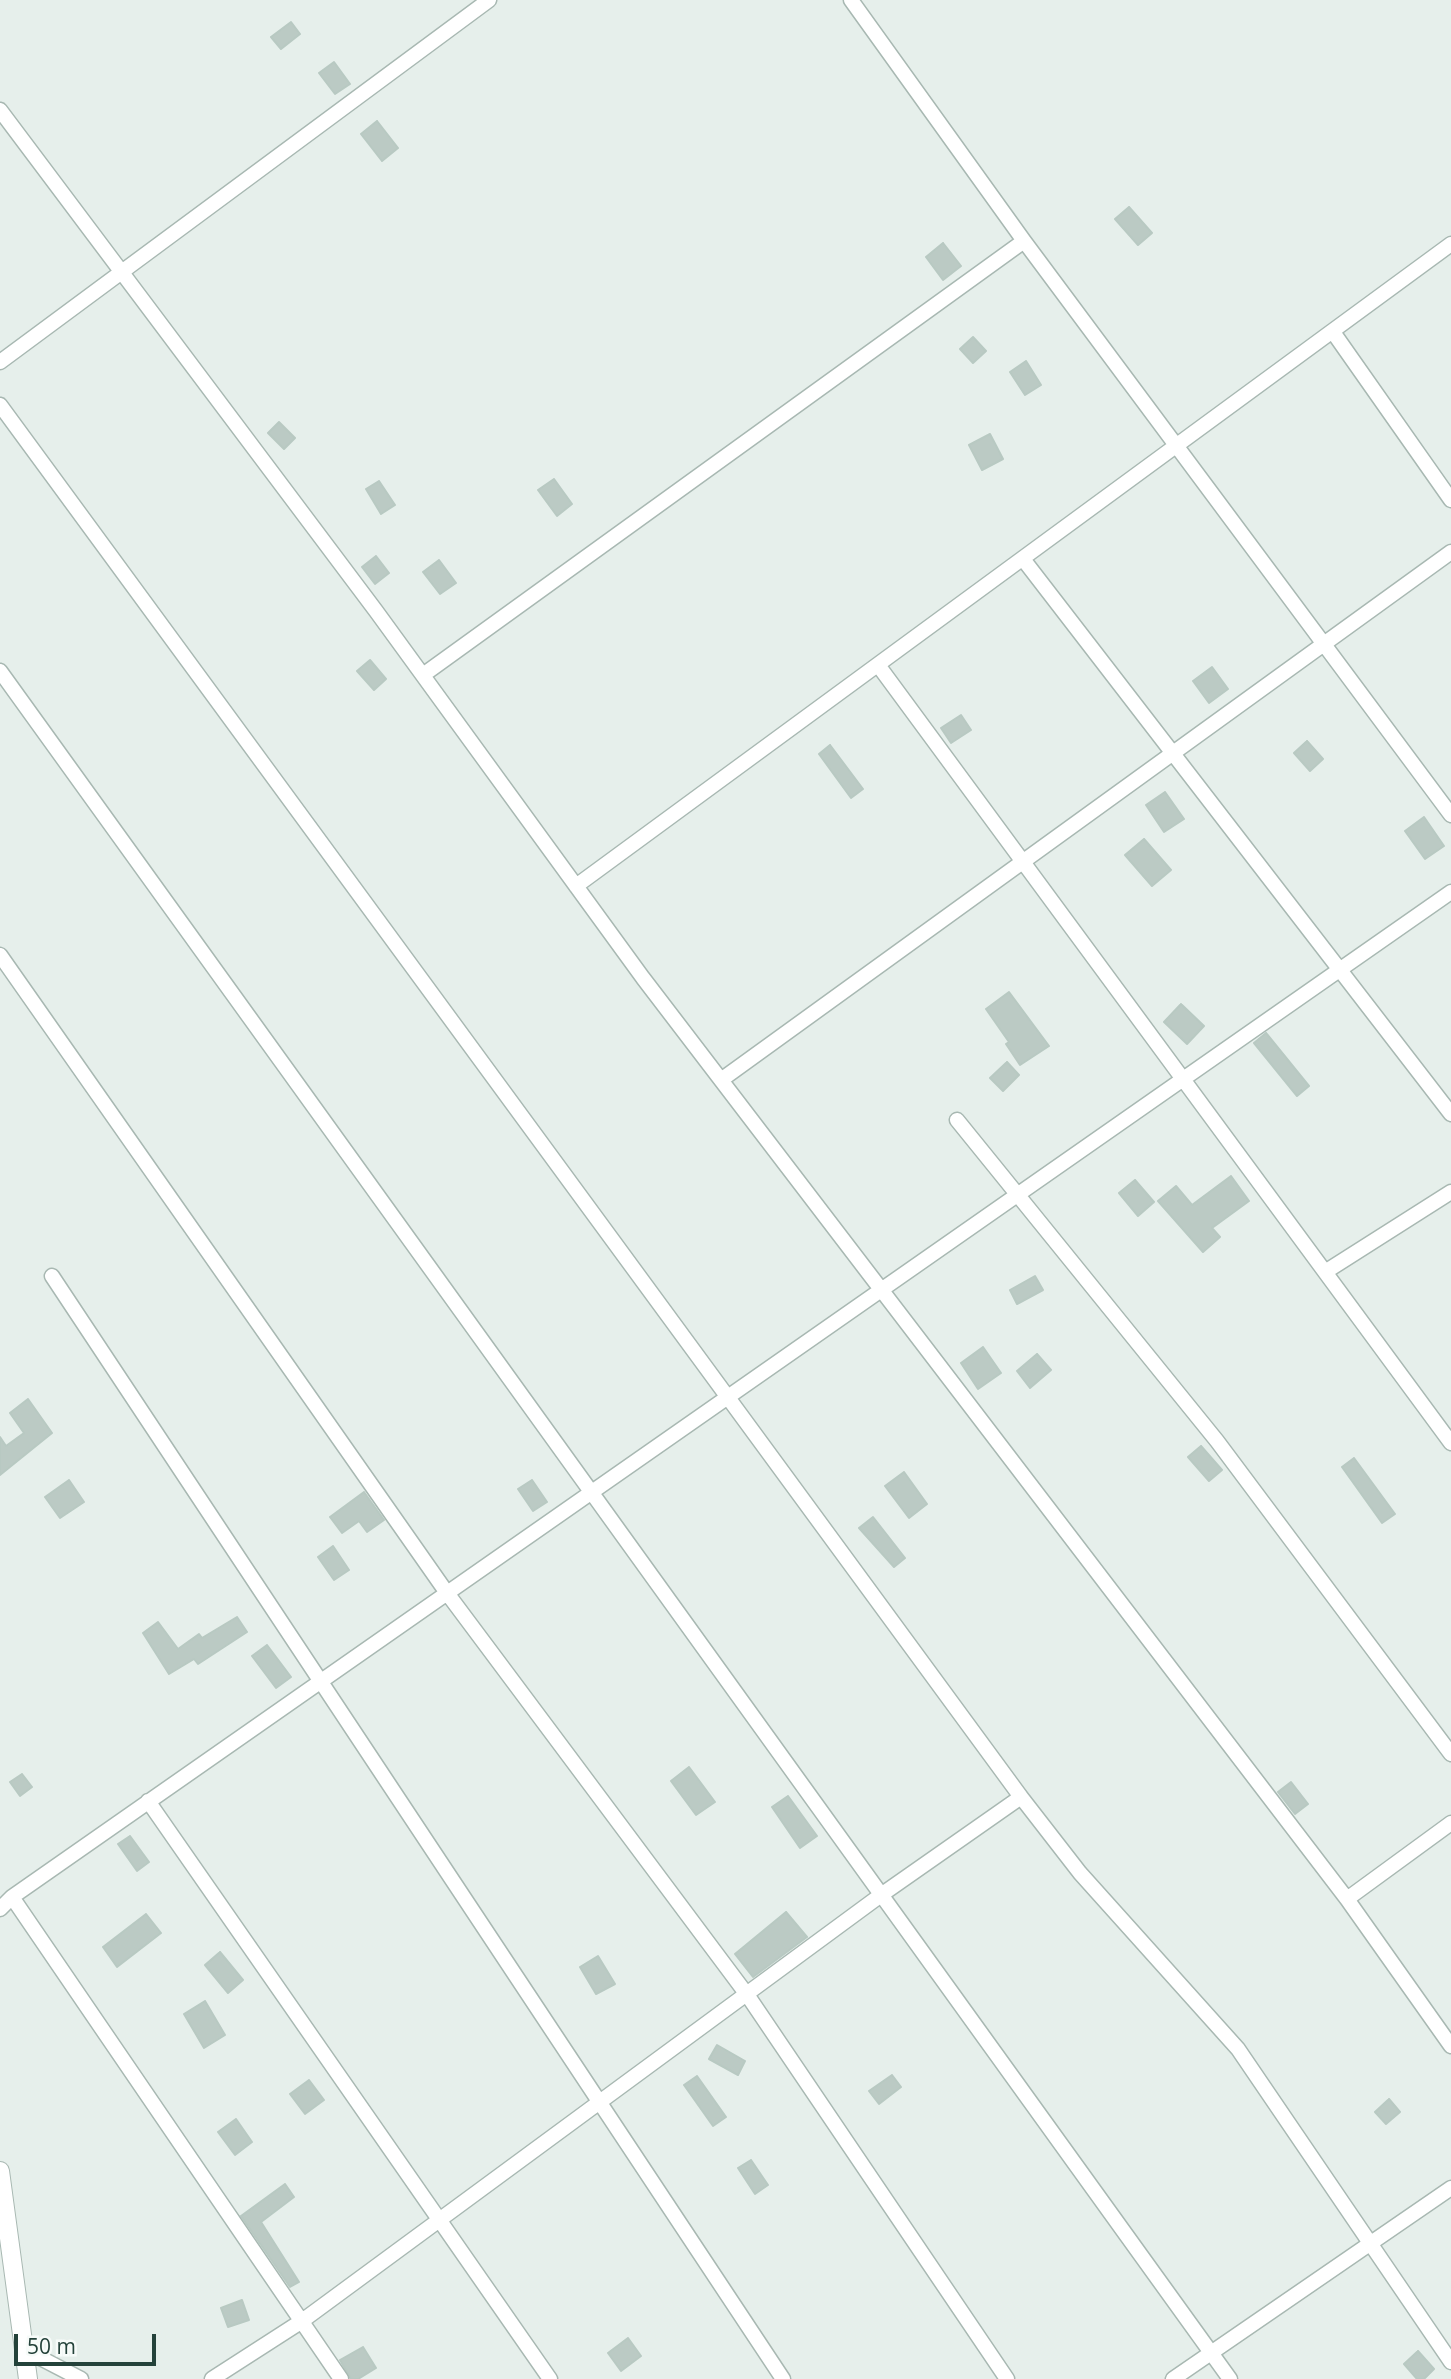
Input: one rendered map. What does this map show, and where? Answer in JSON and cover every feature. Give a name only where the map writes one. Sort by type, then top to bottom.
[{"type":"street","points":[[0,362],[489,0]]},
{"type":"street","points":[[850,0],[1024,241],[1451,815]]},
{"type":"street","points":[[0,110],[423,675],[576,887],[1347,1899],[1451,2046]]},
{"type":"street","points":[[423,675],[1024,241]]},
{"type":"street","points":[[576,887],[1451,244]]},
{"type":"street","points":[[1333,332],[1451,500]]},
{"type":"street","points":[[0,405],[730,1395],[1021,1797],[1080,1873],[1238,2049],[1451,2362]]},
{"type":"street","points":[[721,1080],[1451,552]]},
{"type":"street","points":[[1023,559],[1451,1114]]},
{"type":"street","points":[[878,665],[1451,1443]]},
{"type":"street","points":[[0,671],[1230,2379]]},
{"type":"street","points":[[0,1909],[12,1896],[883,1291],[1451,892]]},
{"type":"street","points":[[0,955],[447,1593],[748,1996],[1007,2379]]},
{"type":"street","points":[[957,1120],[1217,1441],[1451,1754]]},
{"type":"street","points":[[1325,1272],[1451,1192]]},
{"type":"street","points":[[52,1276],[783,2379]]},
{"type":"street","points":[[212,2379],[302,2321],[748,1996],[881,1895],[1021,1797]]},
{"type":"street","points":[[148,1801],[550,2379]]},
{"type":"street","points":[[1347,1899],[1451,1823]]},
{"type":"street","points":[[12,1896],[341,2379]]},
{"type":"street","points":[[1,2183],[28,2379]]},
{"type":"street","points":[[1173,2379],[1451,2188]]},
{"type":"street","points":[[25,2350],[81,2379]]},
{"type":"building","points":[[291,22],[300,34],[281,49],[271,37]]},
{"type":"building","points":[[334,62],[350,84],[335,94],[319,73]]},
{"type":"building","points":[[377,121],[398,148],[382,161],[361,134]]},
{"type":"building","points":[[1129,207],[1152,233],[1138,245],[1115,219]]},
{"type":"building","points":[[943,243],[961,266],[943,280],[926,257]]},
{"type":"building","points":[[973,337],[986,351],[973,363],[960,349]]},
{"type":"building","points":[[1026,361],[1041,385],[1025,395],[1010,372]]},
{"type":"building","points":[[279,422],[295,438],[284,449],[268,433]]},
{"type":"building","points":[[990,434],[1003,459],[982,470],[969,445]]},
{"type":"building","points":[[554,479],[572,504],[557,516],[538,490]]},
{"type":"building","points":[[379,481],[395,505],[381,514],[366,489]]},
{"type":"building","points":[[376,556],[389,573],[375,584],[362,567]]},
{"type":"building","points":[[439,560],[456,583],[440,594],[423,572]]},
{"type":"building","points":[[370,660],[386,679],[374,690],[357,671]]},
{"type":"building","points":[[1212,667],[1228,689],[1209,703],[1193,681]]},
{"type":"building","points":[[961,715],[971,730],[951,743],[941,728]]},
{"type":"building","points":[[1307,741],[1323,759],[1310,771],[1294,753]]},
{"type":"building","points":[[830,745],[863,789],[851,798],[819,754]]},
{"type":"building","points":[[1165,792],[1184,819],[1164,832],[1146,805]]},
{"type":"building","points":[[1424,817],[1444,846],[1425,859],[1405,831]]},
{"type":"building","points":[[1144,839],[1171,870],[1152,886],[1125,855]]},
{"type":"building","points":[[1009,992],[1049,1046],[1020,1065],[1006,1044],[1009,1042],[986,1009]]},
{"type":"building","points":[[1181,1004],[1204,1026],[1187,1044],[1164,1022]]},
{"type":"building","points":[[1266,1033],[1309,1086],[1297,1096],[1254,1043]]},
{"type":"building","points":[[1007,1062],[1019,1075],[1003,1091],[990,1078]]},
{"type":"building","points":[[1231,1176],[1249,1201],[1212,1228],[1220,1237],[1203,1252],[1158,1201],[1176,1186],[1192,1205]]},
{"type":"building","points":[[1135,1180],[1154,1202],[1138,1216],[1119,1193]]},
{"type":"building","points":[[1035,1276],[1043,1290],[1017,1304],[1010,1290]]},
{"type":"building","points":[[983,1347],[1001,1373],[978,1389],[961,1363]]},
{"type":"building","points":[[1037,1354],[1051,1370],[1030,1388],[1017,1371]]},
{"type":"building","points":[[28,1399],[52,1433],[0,1475],[0,1437],[6,1446],[24,1433],[10,1413]]},
{"type":"building","points":[[1201,1446],[1222,1470],[1209,1481],[1188,1457]]},
{"type":"building","points":[[1354,1458],[1395,1514],[1382,1523],[1342,1467]]},
{"type":"building","points":[[904,1472],[927,1504],[909,1518],[885,1486]]},
{"type":"building","points":[[69,1480],[84,1502],[60,1518],[45,1497]]},
{"type":"building","points":[[532,1480],[547,1502],[533,1511],[518,1489]]},
{"type":"building","points":[[364,1492],[384,1520],[367,1532],[359,1521],[342,1533],[330,1517]]},
{"type":"building","points":[[873,1517],[905,1558],[894,1567],[859,1528]]},
{"type":"building","points":[[333,1546],[349,1570],[334,1580],[318,1557]]},
{"type":"building","points":[[237,1617],[247,1632],[198,1664],[194,1659],[169,1674],[143,1633],[158,1622],[178,1649],[199,1634],[202,1638]]},
{"type":"building","points":[[267,1645],[291,1677],[276,1688],[252,1656]]},
{"type":"building","points":[[689,1767],[715,1802],[696,1815],[671,1781]]},
{"type":"building","points":[[22,1774],[32,1787],[20,1796],[10,1782]]},
{"type":"building","points":[[1291,1782],[1308,1804],[1295,1814],[1278,1792]]},
{"type":"building","points":[[788,1796],[817,1836],[800,1848],[772,1807]]},
{"type":"building","points":[[130,1836],[149,1862],[137,1871],[118,1844]]},
{"type":"building","points":[[786,1912],[807,1937],[753,1977],[735,1954]]},
{"type":"building","points":[[146,1914],[161,1933],[117,1967],[103,1947]]},
{"type":"building","points":[[220,1952],[243,1980],[228,1993],[205,1965]]},
{"type":"building","points":[[598,1956],[615,1984],[596,1994],[580,1967]]},
{"type":"building","points":[[205,2001],[225,2035],[204,2048],[184,2014]]},
{"type":"building","points":[[717,2045],[745,2061],[738,2075],[709,2059]]},
{"type":"building","points":[[892,2075],[901,2087],[879,2104],[869,2091]]},
{"type":"building","points":[[697,2076],[726,2117],[713,2126],[684,2085]]},
{"type":"building","points":[[309,2080],[324,2100],[305,2114],[290,2094]]},
{"type":"building","points":[[1389,2099],[1400,2112],[1386,2124],[1375,2112]]},
{"type":"building","points":[[236,2119],[252,2142],[235,2155],[218,2132]]},
{"type":"building","points":[[751,2160],[768,2185],[755,2194],[738,2168]]},
{"type":"building","points":[[285,2184],[294,2197],[261,2222],[299,2282],[290,2287],[241,2216]]},
{"type":"building","points":[[242,2300],[249,2320],[228,2327],[221,2308]]},
{"type":"building","points":[[628,2338],[641,2356],[621,2371],[608,2353]]},
{"type":"building","points":[[363,2347],[376,2368],[358,2379],[351,2379],[340,2360]]},
{"type":"building","points":[[1418,2351],[1434,2369],[1424,2379],[1417,2379],[1404,2364]]}]
